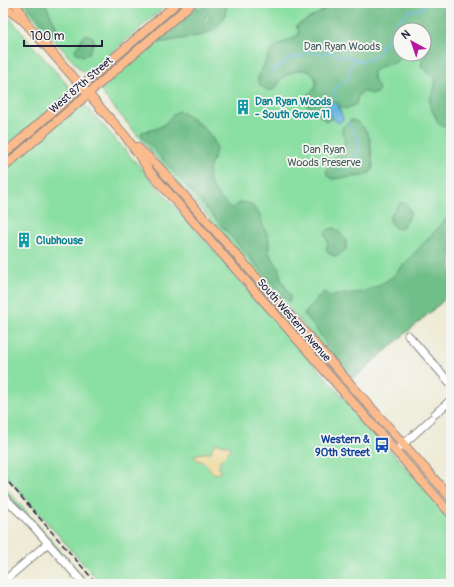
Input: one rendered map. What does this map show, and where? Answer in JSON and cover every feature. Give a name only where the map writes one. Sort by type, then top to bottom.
[{"type":"main road","name":"South Western Avenue","points":[[3,3],[11,12],[25,22],[126,137],[158,166],[451,498]]},
{"type":"main road","name":"South Western Avenue","points":[[15,3],[25,22]]},
{"type":"main road","name":"West 87th Street","points":[[3,155],[177,3]]},
{"type":"main road","name":"West 87th Street","points":[[3,168],[192,3]]},
{"type":"main road","name":"South Western Avenue","points":[[126,137],[151,173],[451,514]]},
{"type":"street","points":[[408,335],[451,384]]},
{"type":"street","points":[[396,451],[451,400]]},
{"type":"street","points":[[3,496],[33,526],[84,584]]},
{"type":"street","points":[[3,582],[48,543]]},
{"type":"green space","points":[[21,3],[169,3],[94,68],[86,73],[81,70]]},
{"type":"green space","points":[[25,3],[45,3],[57,31],[51,33]]},
{"type":"green space","name":"Dan Ryan Woods Preserve","points":[[198,3],[451,3],[451,294],[352,380],[166,169],[102,93],[101,89]]},
{"type":"green space","points":[[202,3],[229,3],[222,22],[215,29],[206,34],[201,26],[211,18],[200,5]]},
{"type":"green space","name":"Dan Ryan Woods","points":[[336,3],[451,3],[451,130],[439,124],[430,106],[430,98],[434,90],[436,80],[421,66],[422,62],[432,62],[432,22],[392,22],[392,62],[396,62],[383,66],[373,72],[373,77],[379,89],[378,93],[373,94],[361,92],[358,96],[356,104],[348,108],[339,108],[339,105],[327,108],[331,117],[330,120],[326,121],[307,105],[305,101],[316,84],[314,76],[308,71],[300,70],[287,75],[273,90],[265,89],[258,81],[258,75],[273,49],[297,36],[299,33],[296,26]]},
{"type":"green space","points":[[198,7],[207,17],[198,26],[204,35],[159,43],[161,39]]},
{"type":"green space","points":[[3,10],[32,45],[451,519],[451,584],[101,584],[3,472]]},
{"type":"green space","points":[[86,34],[93,37],[94,40],[89,53],[84,56],[76,53],[75,50],[80,44],[82,37]]},
{"type":"green space","points":[[179,111],[190,117],[207,131],[214,142],[216,148],[209,170],[209,177],[217,194],[229,207],[233,208],[244,202],[252,205],[260,215],[263,226],[269,238],[269,253],[278,267],[282,281],[290,295],[289,302],[141,135],[142,132],[160,127],[172,115]]},
{"type":"green space","points":[[351,120],[356,121],[365,129],[370,139],[373,166],[371,172],[363,176],[332,179],[327,175],[326,171],[330,163],[343,148],[344,137],[342,129]]},
{"type":"green space","points":[[401,202],[406,204],[411,212],[407,222],[401,229],[395,228],[390,222],[390,215]]},
{"type":"green space","points":[[451,214],[451,294],[354,378],[327,347],[322,337],[304,314],[324,292],[330,296],[355,293],[365,291],[388,280]]},
{"type":"green space","points":[[334,228],[346,240],[346,249],[336,257],[328,253],[326,249],[328,244],[325,233],[329,229]]},
{"type":"green space","points":[[3,485],[89,584],[86,584],[3,493]]},
{"type":"sand","points":[[217,443],[227,445],[231,449],[220,460],[220,472],[218,474],[214,474],[206,464],[196,459],[194,456],[197,454],[210,453],[212,451],[211,449]]},
{"type":"water","points":[[333,102],[338,104],[343,116],[343,120],[338,123],[332,119],[327,108],[329,103]]},
{"type":"waterway","points":[[270,75],[276,67],[284,64],[289,58],[300,57],[307,51],[321,54],[325,52],[332,52],[342,57],[349,57],[359,61],[368,60],[379,53],[382,45],[388,40],[398,20],[405,16],[409,10],[419,10],[426,3]]},
{"type":"waterway","points":[[336,98],[334,92],[335,88],[347,81],[349,78],[350,66],[355,59]]},
{"type":"waterway","points":[[345,169],[354,160],[359,148],[358,139],[348,122]]},
{"type":"railway","points":[[3,476],[97,584]]},
{"type":"place","name":"Dan Ryan Woods - South Grove 11","points":[[243,107]]},
{"type":"place","name":"Clubhouse","points":[[24,240]]},
{"type":"place","name":"Western & 90th Street","points":[[382,445]]}]
